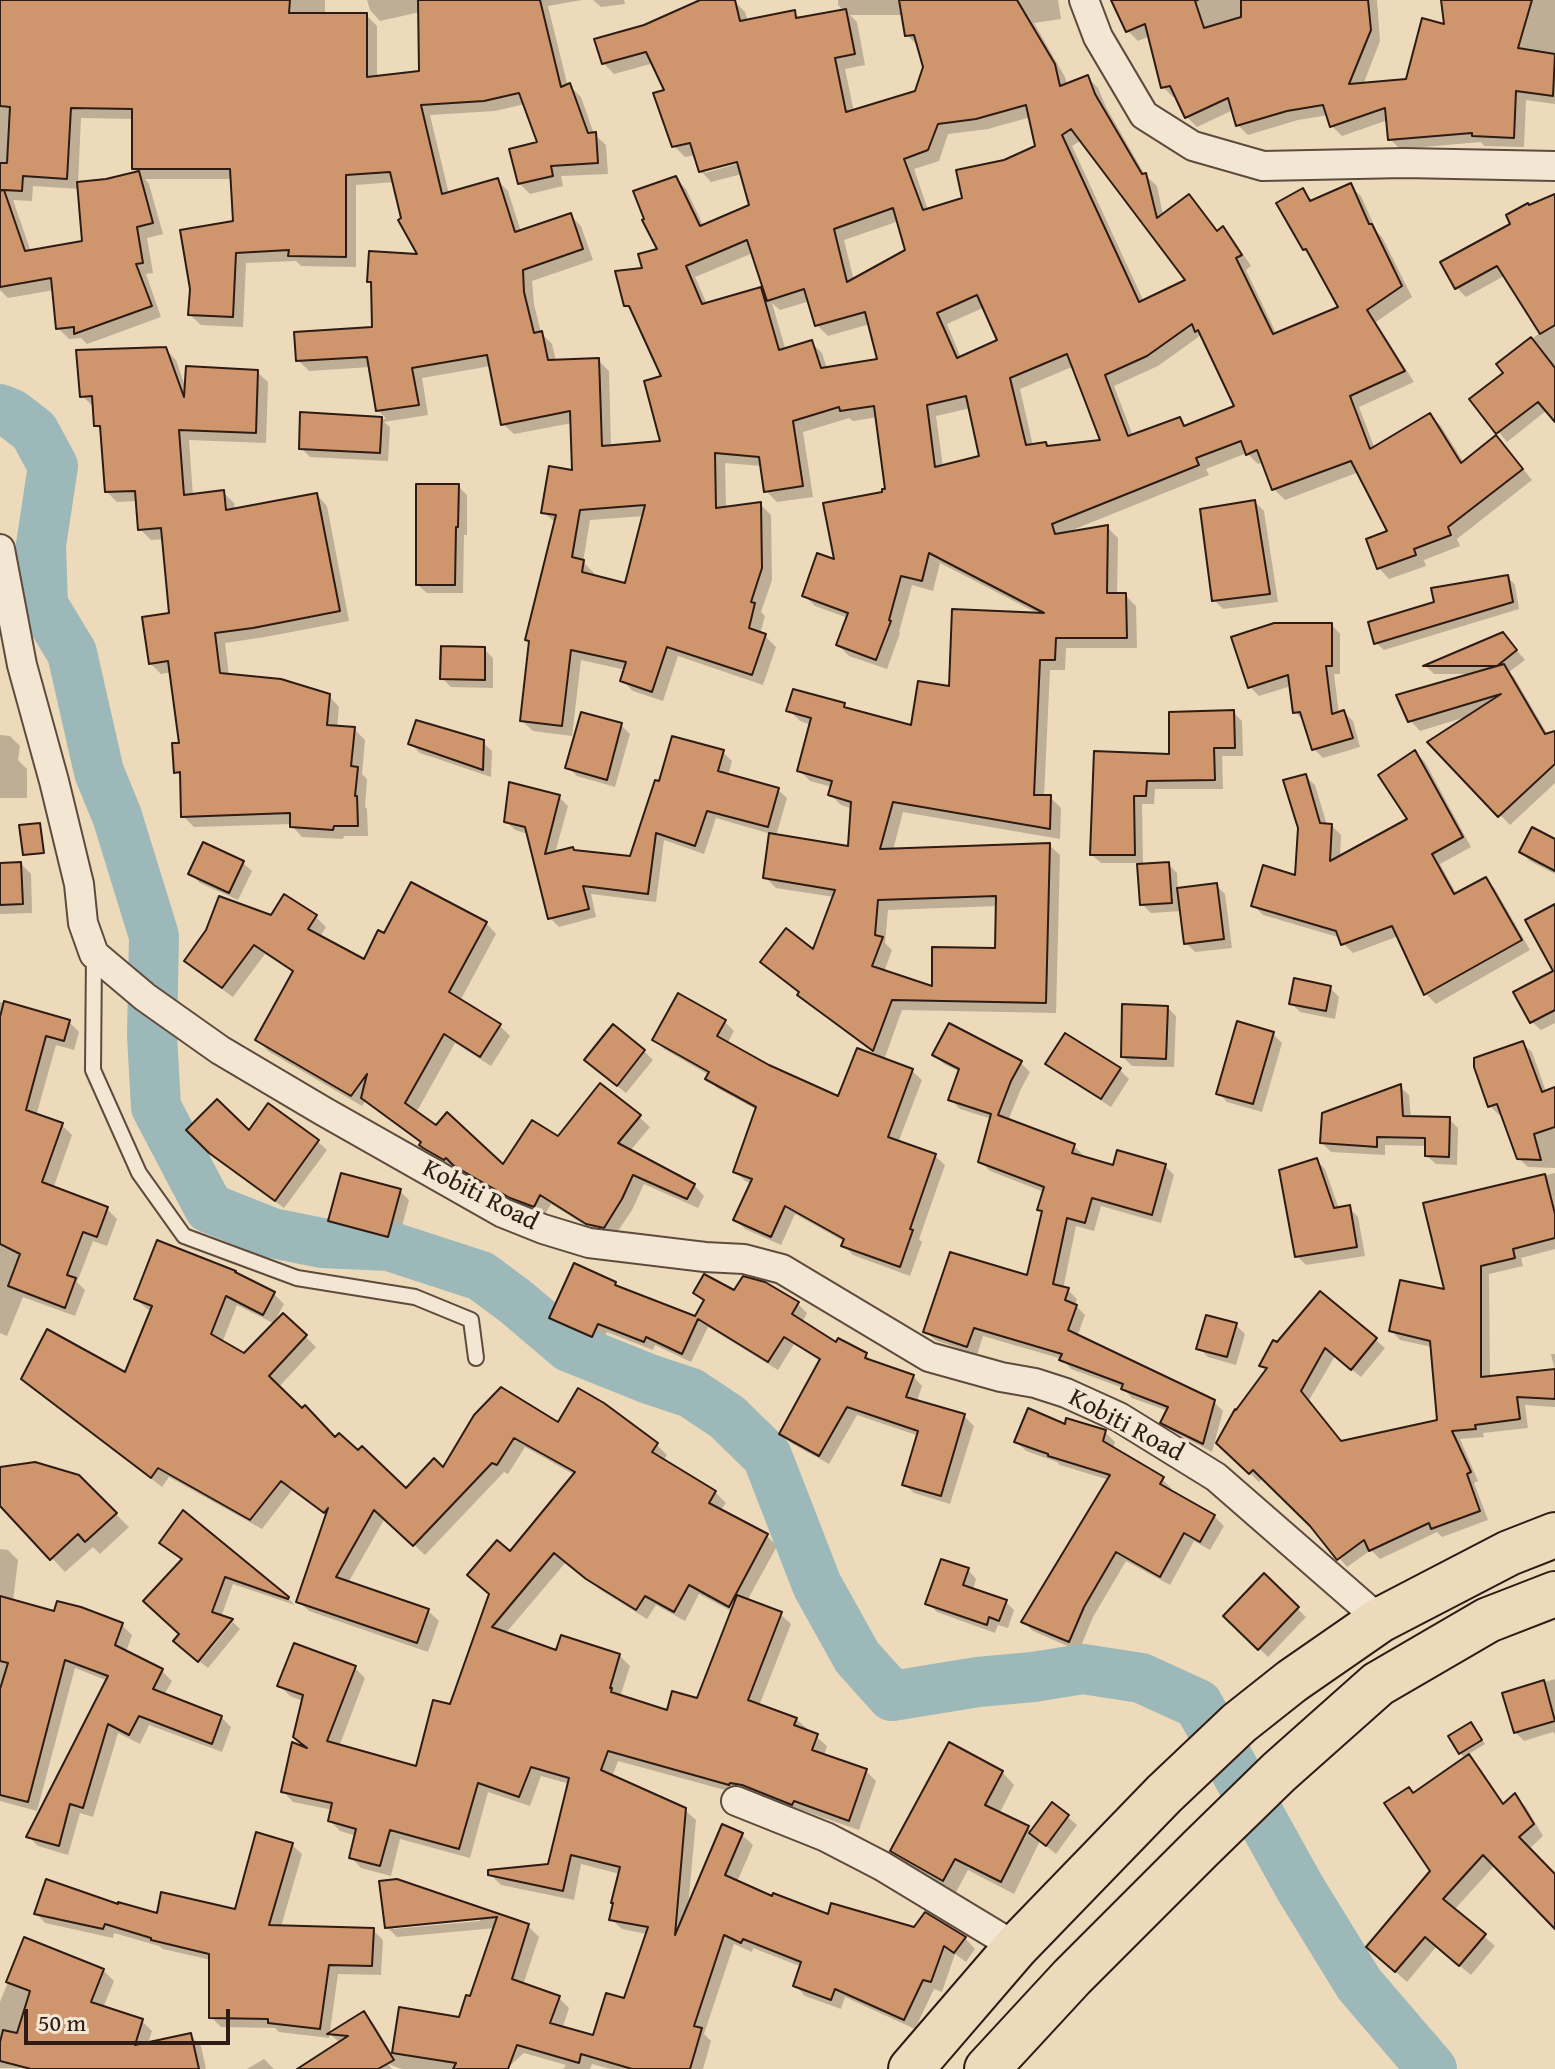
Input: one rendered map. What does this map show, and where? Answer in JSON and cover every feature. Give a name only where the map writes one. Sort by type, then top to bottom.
[{"type":"main road","points":[[911,2069],[1016,1947],[1164,1794],[1239,1723],[1292,1681],[1380,1620],[1509,1553],[1555,1535]]},
{"type":"main road","points":[[987,2069],[1072,1977],[1201,1848],[1279,1772],[1378,1684],[1488,1620],[1555,1594]]},
{"type":"street","points":[[1084,0],[1098,37],[1144,115],[1193,146],[1263,166],[1404,163],[1555,166]]},
{"type":"street","points":[[0,549],[22,665],[79,884],[83,923],[94,954]]},
{"type":"street","name":"Kobiti Road","points":[[94,954],[153,1003],[220,1050],[503,1213],[589,1243],[744,1259],[782,1269],[929,1357],[1056,1389],[1119,1417],[1216,1477],[1380,1620]]},
{"type":"street","points":[[736,1801],[826,1837],[882,1866],[1016,1947]]},
{"type":"lane","points":[[94,954],[93,1070],[139,1173],[184,1236],[297,1278],[415,1297],[457,1314],[471,1320],[476,1358]]},
{"type":"building","points":[[0,0],[290,0],[289,13],[367,13],[367,77],[419,71],[418,0],[540,0],[561,87],[570,83],[588,133],[596,132],[598,163],[551,166],[553,176],[518,184],[509,149],[537,142],[519,93],[484,101],[421,105],[442,194],[498,178],[515,232],[571,213],[583,249],[523,270],[524,292],[534,333],[542,331],[548,360],[599,358],[602,446],[660,441],[644,381],[661,376],[629,306],[624,306],[615,271],[642,268],[638,254],[657,249],[642,220],[633,191],[676,176],[700,226],[749,205],[737,162],[699,172],[690,143],[672,147],[653,93],[664,90],[646,52],[602,64],[594,39],[644,25],[700,0],[735,0],[740,21],[795,10],[796,18],[846,9],[855,54],[835,58],[846,112],[915,91],[923,67],[914,35],[905,36],[899,0],[1017,0],[1055,64],[1060,86],[1088,75],[1095,94],[1142,174],[1146,173],[1157,218],[1189,194],[1217,231],[1223,226],[1242,255],[1236,258],[1273,334],[1338,307],[1276,203],[1303,188],[1310,201],[1351,183],[1402,286],[1367,310],[1405,371],[1350,396],[1370,449],[1430,413],[1461,463],[1496,435],[1523,469],[1448,527],[1451,535],[1414,549],[1416,555],[1377,569],[1366,539],[1387,531],[1351,461],[1272,490],[1257,450],[1246,455],[1241,441],[1196,458],[1199,465],[1052,524],[1055,534],[1108,525],[1107,593],[1126,593],[1127,638],[1056,638],[1055,660],[1040,660],[1034,795],[1051,795],[1050,829],[893,802],[880,849],[1050,843],[1046,1003],[892,1000],[873,1051],[797,995],[799,992],[760,962],[786,928],[813,949],[835,890],[763,878],[769,833],[848,846],[851,802],[828,795],[832,781],[797,771],[811,718],[786,711],[793,689],[911,725],[918,681],[949,686],[952,609],[1044,613],[929,553],[922,581],[901,576],[891,621],[876,660],[836,645],[848,613],[802,596],[817,553],[834,559],[823,503],[885,489],[874,406],[840,411],[839,407],[793,421],[803,486],[764,492],[759,457],[715,453],[716,508],[761,502],[762,568],[751,602],[755,603],[749,628],[766,634],[752,675],[667,647],[652,692],[620,681],[626,662],[571,650],[562,726],[520,721],[529,641],[525,640],[556,515],[541,513],[549,466],[572,470],[570,411],[501,425],[487,355],[412,368],[419,405],[376,411],[367,357],[296,361],[294,332],[372,327],[371,282],[367,282],[369,251],[417,254],[398,220],[401,218],[390,172],[346,175],[346,257],[288,256],[289,250],[236,253],[233,317],[188,315],[190,289],[180,230],[233,221],[230,169],[132,169],[132,109],[71,108],[67,179],[23,176],[22,191],[4,190],[25,251],[82,241],[77,182],[139,171],[153,223],[137,227],[143,263],[136,264],[152,306],[74,334],[74,327],[56,329],[51,278],[0,287],[0,191],[3,190],[0,190],[0,163],[7,163],[10,107],[0,106]],"holes":[[[1026,105],[1035,146],[1004,160],[956,170],[962,198],[923,210],[904,159],[928,150],[938,124],[976,119]],[[1071,129],[1185,280],[1139,302],[1062,135]],[[893,208],[905,250],[847,282],[834,229]],[[747,240],[767,301],[804,289],[815,326],[865,312],[877,359],[821,368],[812,340],[779,350],[761,287],[702,304],[686,266]],[[977,295],[997,340],[957,358],[937,313]],[[1192,324],[1195,332],[1198,330],[1234,406],[1184,426],[1180,417],[1128,436],[1105,375],[1147,356]],[[1067,354],[1100,440],[1047,446],[1046,442],[1026,445],[1010,378]],[[966,396],[979,456],[935,467],[927,405]],[[645,505],[625,583],[582,572],[584,560],[572,557],[580,510]],[[996,896],[995,948],[932,947],[932,986],[872,966],[883,937],[875,935],[878,900]]]},
{"type":"building","points":[[1111,0],[1198,0],[1195,1],[1204,28],[1241,17],[1241,0],[1368,0],[1371,30],[1349,84],[1406,79],[1422,18],[1444,24],[1441,0],[1532,0],[1518,48],[1555,54],[1553,96],[1516,91],[1514,138],[1472,136],[1472,133],[1388,140],[1385,108],[1330,127],[1323,105],[1287,111],[1236,126],[1228,98],[1185,118],[1170,86],[1161,88],[1145,24],[1126,32]]},
{"type":"building","points":[[1555,194],[1555,325],[1540,334],[1497,266],[1455,289],[1440,262],[1510,224],[1506,215]]},
{"type":"building","points":[[1531,337],[1555,368],[1555,422],[1538,402],[1496,434],[1469,399],[1503,373],[1496,364]]},
{"type":"building","points":[[166,347],[184,397],[186,366],[258,370],[256,433],[179,430],[184,495],[224,490],[226,510],[317,493],[340,611],[215,633],[220,673],[281,679],[330,694],[327,725],[355,727],[351,766],[358,767],[355,796],[358,826],[334,826],[333,830],[290,827],[290,813],[181,817],[180,772],[174,773],[172,743],[179,743],[168,661],[149,664],[142,617],[169,613],[161,528],[138,530],[135,491],[105,492],[100,426],[94,426],[92,396],[80,397],[76,350]]},
{"type":"building","points":[[300,412],[382,417],[380,453],[299,449]]},
{"type":"building","points":[[416,484],[459,484],[455,585],[416,585]]},
{"type":"building","points":[[1255,500],[1270,594],[1212,601],[1200,509]]},
{"type":"building","points":[[1508,575],[1513,602],[1374,644],[1368,622],[1434,602],[1431,588]]},
{"type":"building","points":[[1274,623],[1332,623],[1332,666],[1326,666],[1332,714],[1344,710],[1353,738],[1312,750],[1300,712],[1293,713],[1288,675],[1248,688],[1231,637]]},
{"type":"building","points":[[1503,632],[1517,650],[1497,666],[1423,666]]},
{"type":"building","points":[[441,646],[485,647],[485,680],[440,679]]},
{"type":"building","points":[[1504,664],[1545,734],[1555,731],[1555,764],[1498,817],[1427,742],[1501,694],[1408,722],[1396,695]]},
{"type":"building","points":[[1234,710],[1235,748],[1214,748],[1215,780],[1147,781],[1146,796],[1134,796],[1135,855],[1090,855],[1094,751],[1169,754],[1169,712]]},
{"type":"building","points":[[581,712],[622,723],[607,780],[565,768]]},
{"type":"building","points":[[416,720],[484,740],[483,770],[408,744]]},
{"type":"building","points":[[672,736],[724,750],[718,771],[779,788],[768,827],[707,811],[695,846],[656,833],[648,894],[583,886],[589,909],[548,919],[525,827],[504,822],[509,782],[560,795],[545,854],[573,847],[574,850],[630,856],[655,780],[659,781]]},
{"type":"building","points":[[1415,750],[1463,837],[1432,854],[1454,894],[1486,877],[1522,940],[1424,995],[1392,926],[1341,945],[1336,931],[1251,906],[1263,865],[1295,875],[1298,828],[1283,780],[1306,774],[1320,823],[1332,824],[1330,861],[1407,819],[1378,775]]},
{"type":"building","points":[[40,823],[44,853],[23,855],[19,825]]},
{"type":"building","points":[[1532,827],[1555,839],[1555,871],[1519,852]]},
{"type":"building","points":[[203,842],[244,861],[229,893],[188,874]]},
{"type":"building","points":[[21,862],[23,904],[0,905],[0,863]]},
{"type":"building","points":[[1169,862],[1172,903],[1140,905],[1137,864]]},
{"type":"building","points":[[411,882],[487,922],[449,992],[501,1024],[480,1057],[444,1034],[405,1103],[436,1125],[447,1112],[503,1164],[532,1120],[558,1136],[600,1083],[641,1115],[618,1143],[695,1184],[687,1199],[633,1175],[604,1228],[586,1224],[540,1195],[534,1207],[510,1198],[454,1166],[446,1158],[444,1160],[423,1148],[419,1145],[421,1142],[361,1098],[367,1074],[351,1096],[255,1040],[293,971],[254,945],[222,988],[184,961],[206,930],[219,896],[271,915],[284,894],[317,915],[308,929],[364,959],[378,930],[384,933]]},
{"type":"building","points":[[1217,883],[1224,939],[1184,944],[1177,888]]},
{"type":"building","points":[[1555,904],[1555,1010],[1530,1023],[1513,992],[1553,971],[1525,920]]},
{"type":"building","points":[[1294,978],[1331,986],[1326,1011],[1289,1004]]},
{"type":"building","points":[[678,993],[726,1020],[717,1036],[769,1065],[838,1096],[857,1048],[913,1069],[888,1137],[936,1154],[900,1267],[841,1246],[844,1239],[785,1206],[771,1237],[733,1220],[752,1179],[733,1172],[756,1107],[705,1079],[709,1072],[652,1040]]},
{"type":"building","points":[[4,1001],[70,1020],[64,1041],[46,1036],[26,1110],[63,1123],[42,1182],[108,1207],[97,1237],[83,1232],[67,1275],[76,1278],[65,1308],[8,1286],[20,1254],[0,1244],[0,1017]]},
{"type":"building","points":[[1122,1004],[1168,1006],[1166,1059],[1121,1057]]},
{"type":"building","points":[[1237,1021],[1274,1032],[1253,1104],[1216,1094]]},
{"type":"building","points":[[949,1023],[1022,1061],[998,1115],[1075,1144],[1072,1153],[1113,1165],[1117,1150],[1166,1164],[1152,1215],[1092,1198],[1085,1223],[1067,1218],[1053,1284],[1069,1288],[1065,1300],[1077,1305],[1068,1330],[1215,1400],[1203,1444],[1160,1423],[1168,1407],[1121,1389],[1123,1384],[1059,1360],[1062,1354],[974,1328],[967,1347],[923,1332],[950,1252],[1027,1275],[1042,1211],[1037,1210],[1044,1187],[978,1162],[991,1114],[948,1100],[959,1069],[932,1055]]},
{"type":"building","points":[[613,1024],[645,1050],[617,1086],[584,1060]]},
{"type":"building","points":[[1065,1033],[1121,1068],[1101,1099],[1045,1064]]},
{"type":"building","points":[[1523,1041],[1542,1092],[1555,1087],[1555,1127],[1534,1134],[1541,1160],[1517,1159],[1497,1104],[1488,1107],[1474,1067],[1474,1058]]},
{"type":"building","points":[[1401,1084],[1403,1116],[1450,1117],[1449,1157],[1425,1156],[1425,1138],[1377,1137],[1377,1147],[1320,1143],[1322,1113]]},
{"type":"building","points":[[217,1099],[249,1130],[268,1103],[319,1140],[275,1201],[209,1153],[186,1130]]},
{"type":"building","points":[[1317,1158],[1334,1208],[1350,1205],[1357,1247],[1295,1257],[1279,1170]]},
{"type":"building","points":[[341,1173],[401,1189],[388,1237],[328,1221]]},
{"type":"building","points":[[1545,1174],[1555,1214],[1555,1238],[1513,1249],[1515,1258],[1481,1266],[1481,1377],[1555,1369],[1555,1399],[1517,1397],[1520,1419],[1452,1431],[1471,1472],[1467,1474],[1480,1511],[1431,1529],[1429,1523],[1369,1551],[1364,1540],[1337,1560],[1310,1526],[1253,1470],[1249,1474],[1216,1443],[1235,1409],[1267,1368],[1259,1366],[1273,1340],[1277,1342],[1320,1291],[1377,1338],[1351,1370],[1325,1348],[1301,1391],[1341,1441],[1437,1420],[1430,1341],[1389,1331],[1400,1280],[1444,1289],[1423,1203]]},
{"type":"building","points":[[157,1240],[236,1271],[275,1292],[263,1315],[226,1296],[211,1334],[244,1353],[283,1313],[307,1335],[269,1376],[302,1408],[305,1405],[335,1437],[339,1433],[358,1450],[362,1446],[406,1488],[434,1458],[443,1467],[474,1415],[501,1387],[558,1422],[578,1388],[658,1443],[652,1452],[716,1491],[709,1503],[768,1534],[729,1607],[689,1585],[674,1612],[645,1596],[636,1610],[586,1579],[554,1553],[492,1627],[556,1650],[561,1635],[620,1654],[611,1692],[667,1710],[672,1691],[697,1698],[737,1595],[782,1612],[748,1700],[797,1718],[794,1725],[818,1734],[812,1750],[867,1769],[849,1821],[794,1801],[792,1805],[742,1785],[729,1785],[608,1751],[601,1770],[686,1808],[675,1935],[722,1824],[743,1833],[725,1875],[772,1896],[773,1893],[828,1914],[831,1903],[914,1927],[925,1912],[966,1937],[954,1953],[944,1946],[931,1982],[923,1980],[904,2020],[835,1989],[831,2000],[793,1986],[801,1962],[743,1939],[741,1943],[724,1935],[694,2026],[702,2028],[690,2069],[632,2069],[581,2054],[579,2063],[517,2045],[508,2069],[453,2069],[456,2063],[392,2053],[399,2007],[459,2017],[466,1995],[470,1996],[497,1917],[385,1928],[379,1881],[397,1879],[529,1924],[512,1979],[560,1996],[550,2023],[593,2035],[606,1993],[624,1998],[648,1927],[609,1920],[620,1867],[571,1855],[563,1891],[488,1875],[488,1870],[548,1864],[569,1778],[531,1767],[519,1797],[478,1783],[459,1849],[390,1830],[380,1866],[349,1858],[356,1829],[328,1821],[332,1803],[281,1792],[292,1742],[307,1748],[293,1737],[303,1695],[277,1686],[294,1643],[356,1666],[327,1741],[416,1766],[433,1700],[450,1704],[489,1594],[467,1575],[497,1540],[510,1551],[575,1472],[514,1438],[497,1465],[492,1463],[413,1546],[374,1510],[336,1577],[429,1609],[417,1643],[296,1602],[328,1508],[324,1513],[281,1481],[250,1520],[158,1468],[151,1478],[21,1379],[47,1329],[125,1372],[152,1306],[134,1299]]},
{"type":"building","points":[[574,1263],[616,1282],[615,1285],[695,1316],[704,1300],[693,1293],[704,1274],[734,1290],[743,1276],[765,1282],[799,1302],[792,1314],[836,1342],[838,1338],[867,1353],[865,1358],[914,1375],[906,1397],[965,1414],[941,1496],[902,1485],[918,1431],[847,1407],[819,1456],[779,1434],[820,1359],[784,1337],[768,1362],[698,1319],[682,1354],[646,1337],[644,1342],[598,1324],[592,1337],[549,1318]]},
{"type":"building","points":[[1206,1315],[1237,1323],[1227,1357],[1196,1349]]},
{"type":"building","points":[[1028,1408],[1065,1424],[1066,1418],[1106,1430],[1103,1441],[1164,1477],[1160,1484],[1215,1515],[1200,1542],[1184,1533],[1160,1577],[1116,1552],[1084,1607],[1069,1642],[1021,1622],[1110,1475],[1014,1442]]},
{"type":"building","points":[[35,1462],[79,1475],[117,1513],[85,1542],[78,1534],[50,1560],[0,1506],[0,1467]]},
{"type":"building","points":[[183,1510],[289,1597],[225,1577],[212,1612],[233,1619],[198,1662],[173,1641],[179,1634],[143,1601],[182,1559],[159,1543]]},
{"type":"building","points":[[941,1559],[969,1568],[963,1585],[1007,1600],[999,1621],[989,1617],[987,1625],[925,1604]]},
{"type":"building","points":[[1264,1573],[1299,1607],[1258,1650],[1223,1616]]},
{"type":"building","points":[[0,1596],[54,1611],[57,1601],[123,1623],[115,1645],[163,1669],[153,1689],[222,1716],[212,1744],[139,1716],[129,1735],[108,1724],[83,1808],[70,1804],[59,1846],[26,1837],[108,1676],[65,1660],[28,1802],[0,1795],[0,1689],[8,1663],[0,1661]]},
{"type":"building","points":[[1544,1680],[1555,1721],[1514,1733],[1502,1693]]},
{"type":"building","points":[[1471,1722],[1482,1740],[1459,1754],[1448,1736]]},
{"type":"building","points":[[949,1742],[1003,1771],[985,1805],[1029,1826],[1001,1882],[955,1859],[943,1881],[890,1851]]},
{"type":"building","points":[[1469,1754],[1503,1804],[1515,1793],[1534,1824],[1519,1837],[1555,1874],[1555,1929],[1483,1855],[1443,1899],[1486,1934],[1459,1966],[1425,1937],[1395,1972],[1366,1947],[1430,1871],[1384,1803],[1409,1787],[1413,1793]]},
{"type":"building","points":[[1052,1802],[1069,1815],[1046,1846],[1029,1833]]},
{"type":"building","points":[[256,1832],[293,1843],[269,1925],[374,1928],[372,1966],[329,1965],[320,2029],[268,2023],[268,2019],[209,2018],[209,1954],[151,1940],[105,1924],[103,1929],[34,1914],[46,1879],[118,1904],[157,1913],[161,1892],[235,1909]]},
{"type":"building","points":[[24,1937],[104,1969],[91,2002],[143,2019],[135,2045],[191,2033],[199,2069],[31,2069],[0,2061],[3,2030],[17,2033],[30,1991],[6,1982]]},
{"type":"building","points":[[364,2011],[394,2060],[378,2069],[297,2069],[348,2036],[327,2034]]},
{"type":"waterway","points":[[0,409],[34,431],[53,466],[41,545],[43,605],[72,653],[99,772],[117,816],[154,936],[152,1035],[156,1107],[209,1208],[272,1233],[322,1243],[389,1246],[481,1276],[569,1347],[691,1393],[727,1417],[767,1456],[817,1585],[857,1657],[892,1696],[1083,1669],[1141,1678],[1198,1704],[1300,1888],[1359,1984],[1432,2069]]}]
